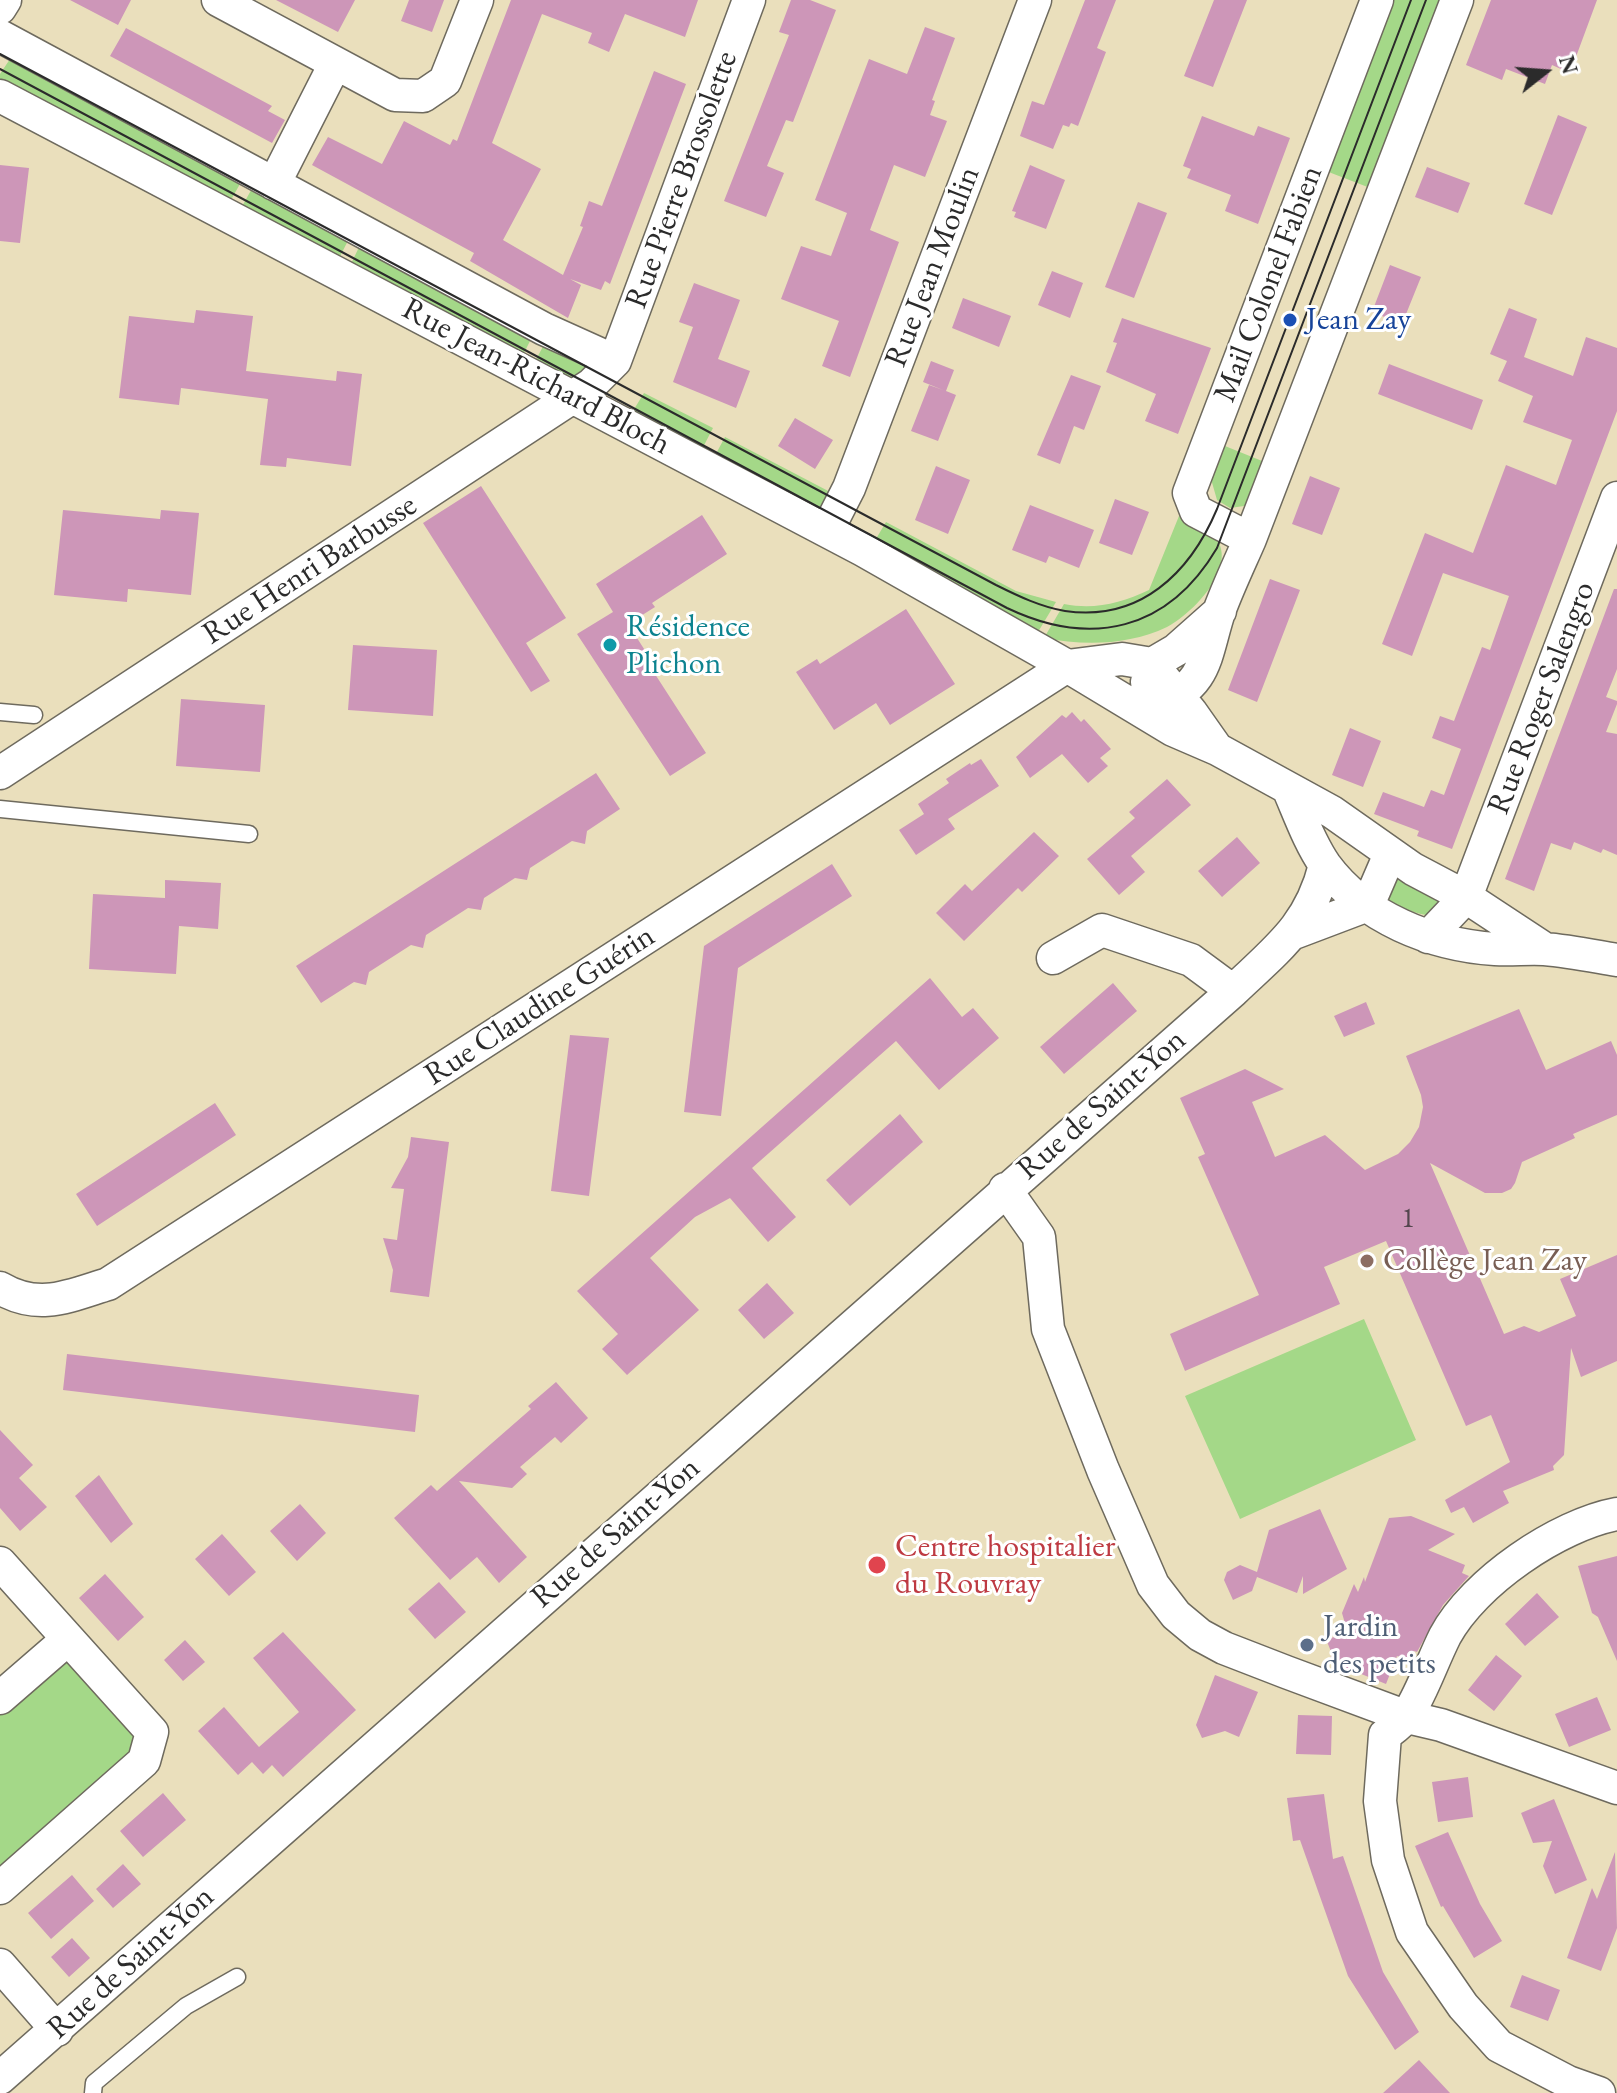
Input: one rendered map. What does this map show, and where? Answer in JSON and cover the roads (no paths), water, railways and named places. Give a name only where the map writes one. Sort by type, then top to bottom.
[{"type":"street","points":[[0,8],[5,0]]},
{"type":"street","points":[[218,0],[395,95],[423,96],[445,81],[477,0]]},
{"type":"street","name":"Rue Pierre Brossolette","points":[[615,361],[749,0]]},
{"type":"street","name":"Rue Jean Moulin","points":[[827,531],[845,495],[1035,0]]},
{"type":"street","name":"Mail Colonel Fabien","points":[[1250,539],[1196,511],[1189,493],[1377,0]]},
{"type":"street","points":[[1139,708],[1178,697],[1198,675],[1210,651],[1220,611],[1457,0]]},
{"type":"street","name":"Rue Jean-Richard Bloch","points":[[0,36],[544,329],[615,361]]},
{"type":"street","points":[[274,184],[335,64]]},
{"type":"street","name":"Rue Jean-Richard Bloch","points":[[0,96],[827,531],[1067,666],[1173,730],[1217,749],[1332,812],[1384,850],[1466,897],[1545,949]]},
{"type":"street","name":"Rue Henri Barbusse","points":[[0,773],[574,398],[615,361]]},
{"type":"street","name":"Rue Roger Salengro","points":[[1466,897],[1617,498]]},
{"type":"street","points":[[1067,666],[1122,659],[1152,664],[1176,650],[1220,611]]},
{"type":"street","points":[[1152,664],[1217,749]]},
{"type":"street","points":[[1139,708],[1152,664]]},
{"type":"street","name":"Rue Claudine Guérin","points":[[0,1288],[49,1302],[108,1284],[1067,666]]},
{"type":"street","points":[[1288,788],[1325,865],[1368,905],[1401,927],[1428,937],[1494,949],[1545,949],[1617,960]]},
{"type":"street","points":[[1325,865],[1384,850]]},
{"type":"street","points":[[1368,905],[1384,850]]},
{"type":"street","name":"Rue de Saint-Yon","points":[[0,2078],[1233,991],[1294,933],[1319,890],[1325,865]]},
{"type":"street","points":[[1428,937],[1466,897]]},
{"type":"street","name":"Rue de Saint-Yon","points":[[1294,933],[1368,905]]},
{"type":"street","points":[[1053,958],[1102,930],[1191,960],[1233,991]]},
{"type":"street","points":[[1005,1189],[1039,1237],[1048,1329],[1103,1470],[1153,1585],[1176,1615],[1200,1635],[1224,1648],[1407,1717],[1441,1725],[1617,1788]]},
{"type":"street","points":[[1599,2093],[1566,2088],[1499,2046],[1463,2006],[1412,1932],[1388,1860],[1380,1801],[1385,1735],[1407,1717],[1447,1632],[1480,1591],[1528,1552],[1593,1519],[1617,1514]]},
{"type":"street","points":[[0,1563],[152,1732],[144,1761],[0,1888]]},
{"type":"street","points":[[0,1698],[68,1639]]},
{"type":"street","points":[[0,1965],[57,2030]]},
{"type":"lane","points":[[0,712],[34,715]]},
{"type":"lane","points":[[0,809],[249,834]]},
{"type":"lane","points":[[93,2093],[94,2083],[186,2006],[237,1977]]},
{"type":"tram line","points":[[0,54],[996,585],[1047,607],[1092,612],[1117,609],[1159,588],[1177,572],[1206,532],[1411,0]]},
{"type":"tram line","points":[[0,69],[1007,608],[1068,627],[1097,628],[1125,624],[1151,614],[1175,598],[1197,576],[1217,548],[1426,0]]},
{"type":"place","name":"Jean Zay","points":[[1290,320]]},
{"type":"place","name":"Résidence Plichon","points":[[610,645]]},
{"type":"place","name":"Collège Jean Zay","points":[[1367,1261]]},
{"type":"place","name":"Centre hospitalier du Rouvray","points":[[877,1565]]},
{"type":"place","name":"Jardin des petits","points":[[1307,1645]]}]
